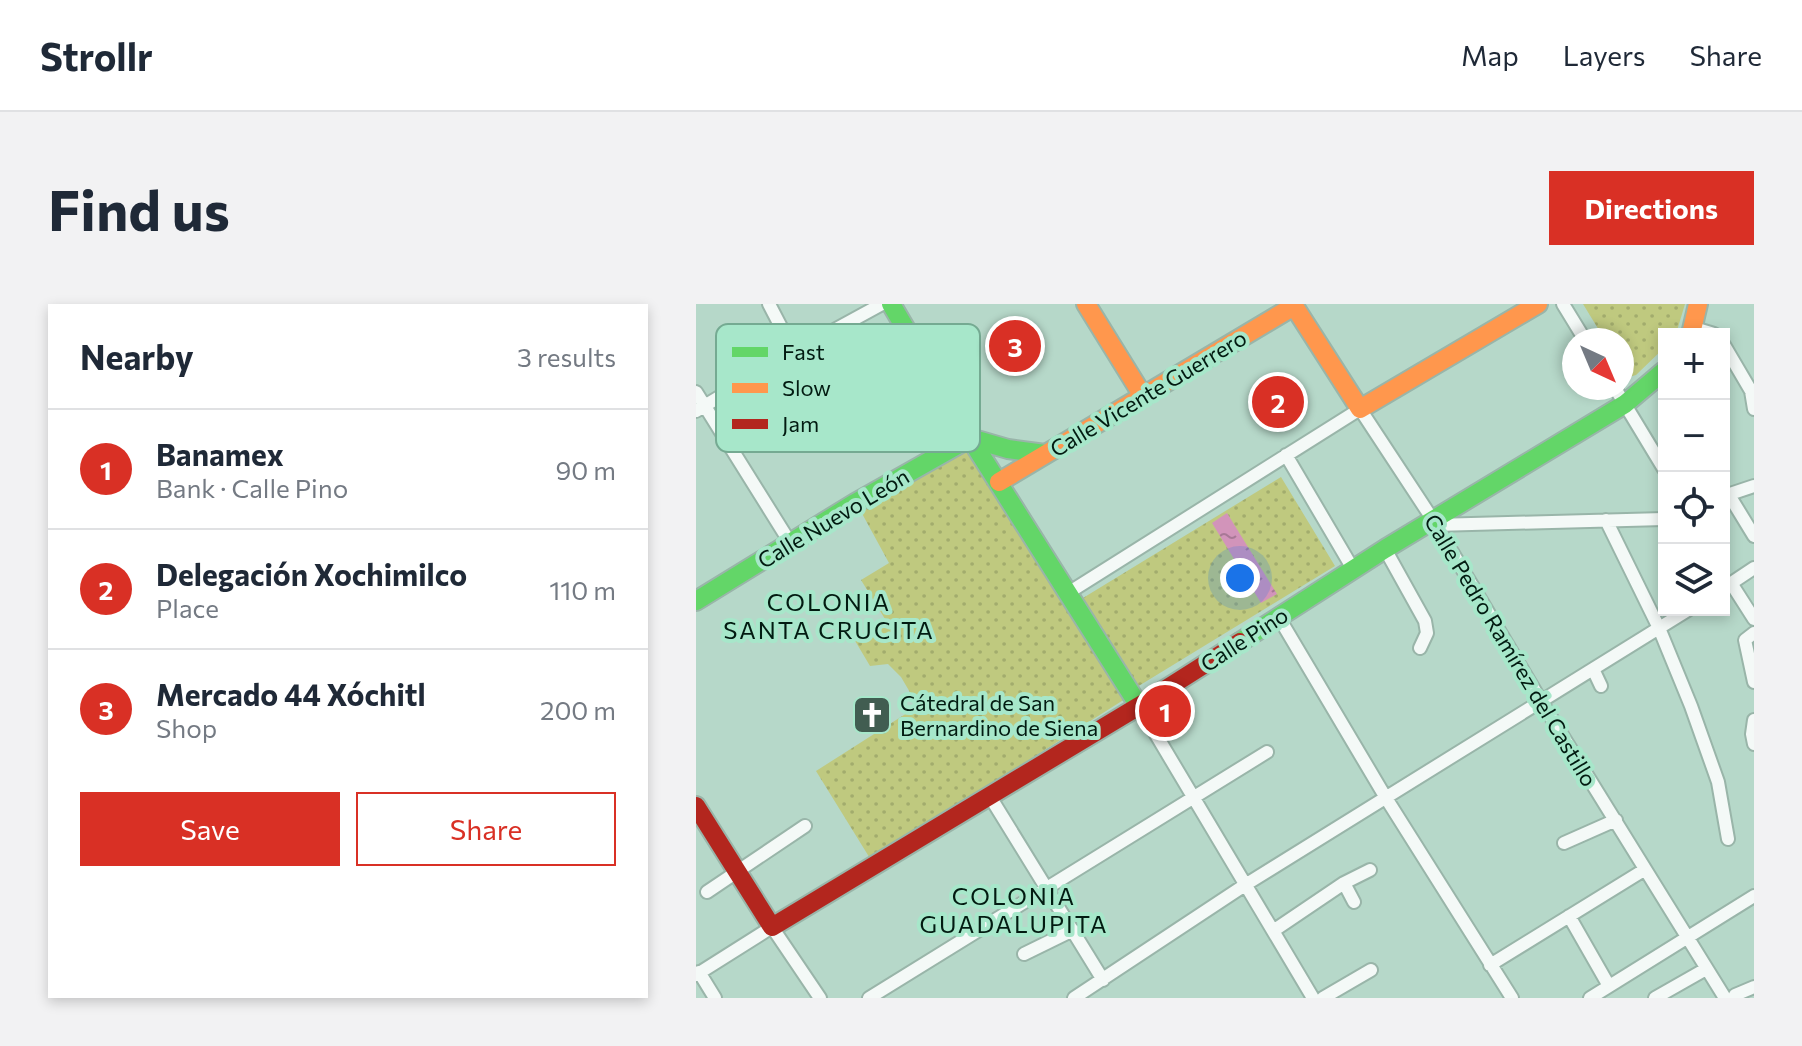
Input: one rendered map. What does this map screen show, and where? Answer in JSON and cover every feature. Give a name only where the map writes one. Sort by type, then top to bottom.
[{"type":"street","points":[[769,304],[779,324]]},
{"type":"street","points":[[845,324],[882,304]]},
{"type":"street","points":[[891,304],[903,324]]},
{"type":"street","points":[[1086,304],[1143,396]]},
{"type":"street","points":[[1068,593],[1360,409],[1538,304]]},
{"type":"street","points":[[1563,304],[1578,328]]},
{"type":"street","points":[[1694,328],[1698,304]]},
{"type":"street","name":"Calle Vicente Guerrero","points":[[999,482],[1295,305]]},
{"type":"street","name":"Calle Pedro Ramírez del Castillo","points":[[1295,305],[1434,523],[1706,969],[1730,996]]},
{"type":"street","points":[[1730,354],[1753,390],[1754,409]]},
{"type":"street","name":"Calle Pino","points":[[1634,388],[1658,374]]},
{"type":"street","points":[[696,392],[700,409],[716,433]]},
{"type":"street","name":"Calle Pino","points":[[698,974],[1139,706],[1385,549],[1434,523],[1614,400]]},
{"type":"street","points":[[1622,400],[1658,459]]},
{"type":"street","points":[[980,441],[1008,449],[1045,454]]},
{"type":"street","points":[[729,452],[791,544]]},
{"type":"street","name":"Calle Nuevo León","points":[[696,601],[855,503],[945,452]]},
{"type":"street","points":[[979,452],[1139,706],[1313,998]]},
{"type":"street","points":[[1286,455],[1353,569]]},
{"type":"street","points":[[1730,495],[1754,486]]},
{"type":"street","points":[[1730,502],[1754,536]]},
{"type":"street","points":[[1434,523],[1658,519]]},
{"type":"street","points":[[1606,520],[1659,628],[1691,706],[1718,782],[1728,839]]},
{"type":"street","points":[[1385,549],[1425,621],[1427,633],[1420,648]]},
{"type":"street","points":[[1730,585],[1754,568]]},
{"type":"street","points":[[1730,589],[1754,619]]},
{"type":"street","points":[[1278,616],[1386,798],[1512,998]]},
{"type":"street","points":[[1074,998],[1245,885],[1678,616]]},
{"type":"street","points":[[1754,633],[1745,640],[1754,682]]},
{"type":"street","points":[[1593,669],[1601,686]]},
{"type":"street","points":[[1754,720],[1754,744]]},
{"type":"street","points":[[869,998],[1267,752]]},
{"type":"street","points":[[989,795],[1103,980]]},
{"type":"street","points":[[696,806],[820,998]]},
{"type":"street","points":[[1564,843],[1616,820]]},
{"type":"street","points":[[707,892],[805,826]]},
{"type":"street","points":[[1273,931],[1344,883],[1370,870]]},
{"type":"street","points":[[1490,965],[1644,870]]},
{"type":"street","points":[[1344,883],[1354,902]]},
{"type":"street","points":[[1590,998],[1754,896]]},
{"type":"street","points":[[1569,916],[1609,986]]},
{"type":"street","points":[[1024,954],[1073,930]]},
{"type":"street","points":[[1655,998],[1706,969]]},
{"type":"street","points":[[1323,998],[1371,970]]},
{"type":"street","points":[[698,974],[715,998]]},
{"type":"street","points":[[1730,996],[1754,987]]},
{"type":"green space","points":[[1583,304],[1685,304],[1678,328],[1658,328],[1658,354],[1634,376],[1634,328],[1598,328]]},
{"type":"green space","points":[[954,452],[974,452],[1125,699],[871,860],[816,771],[918,706],[901,677],[888,664],[870,666],[854,639],[885,619],[861,580],[889,563],[859,508]]},
{"type":"green space","points":[[1281,477],[1335,566],[1137,687],[1083,598]]},
{"type":"water","points":[[1227,513],[1277,594],[1261,603],[1212,523]]},
{"type":"traffic: fast","points":[[891,304],[903,324]]},
{"type":"traffic: fast","points":[[1240,642],[1385,549],[1625,404],[1658,376]]},
{"type":"traffic: fast","points":[[980,441],[1008,449],[1045,454]]},
{"type":"traffic: fast","points":[[696,601],[855,503],[945,452]]},
{"type":"traffic: fast","points":[[979,452],[1139,706]]},
{"type":"traffic: slow","points":[[1086,304],[1143,396]]},
{"type":"traffic: slow","points":[[999,482],[1294,306],[1360,409],[1538,304]]},
{"type":"traffic: slow","points":[[1692,328],[1698,304]]},
{"type":"traffic: jam","points":[[696,806],[772,927],[1240,642]]},
{"type":"place","name":"Mercado 44 Xóchitl","points":[[1015,346]]},
{"type":"place","name":"Delegación Xochimilco","points":[[1278,402]]},
{"type":"place","name":"Banamex","points":[[1165,711]]},
{"type":"place","name":"Cátedral de San Bernardino de Siena","points":[[872,715]]},
{"type":"district","name":"COLONIA SANTA CRUCITA","points":[[829,615]]},
{"type":"district","name":"COLONIA GUADALUPITA","points":[[1014,909]]}]
